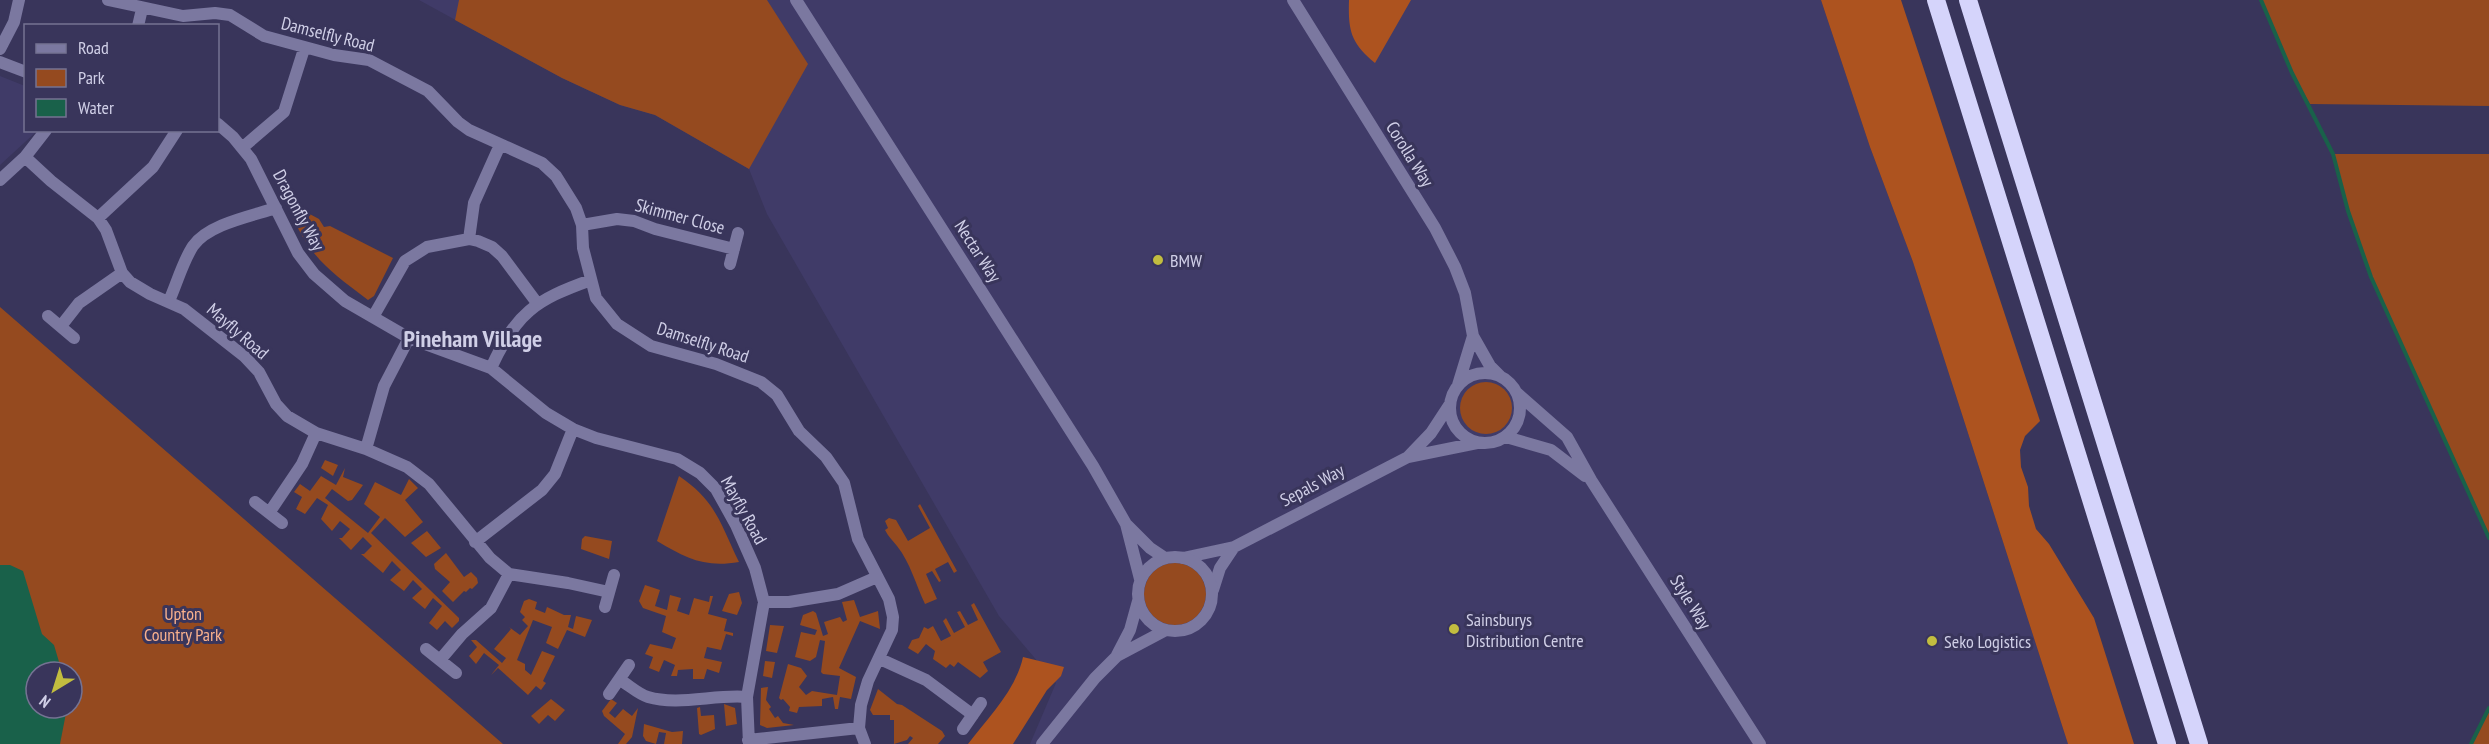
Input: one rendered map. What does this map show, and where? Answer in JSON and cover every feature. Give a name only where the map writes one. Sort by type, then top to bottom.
[{"type":"highway","points":[[1936,0],[2167,744]]},
{"type":"highway","points":[[1968,0],[2199,744]]},
{"type":"street","points":[[0,49],[14,22],[19,0]]},
{"type":"street","name":"Damselfly Road","points":[[108,0],[183,16],[215,13],[230,15],[264,36],[304,49],[369,60],[418,84],[469,130],[542,163],[556,176],[572,199],[582,225],[583,248],[596,298],[617,324],[651,346],[749,376],[777,395],[800,431],[826,457],[844,483],[858,539],[889,599],[893,617],[892,630],[868,681],[861,705],[859,728],[865,744]]},
{"type":"street","name":"Nectar Way","points":[[796,0],[1063,418],[1126,524],[1150,548],[1165,558]]},
{"type":"street","name":"Corolla Way","points":[[1293,0],[1435,228],[1455,267],[1465,293],[1473,336],[1490,366],[1500,376]]},
{"type":"street","points":[[138,24],[142,9]]},
{"type":"street","points":[[242,148],[284,112],[304,49]]},
{"type":"street","points":[[0,62],[24,71]]},
{"type":"street","name":"Dragonfly Way","points":[[219,125],[251,159],[298,253],[314,274],[345,301],[409,338],[491,368],[546,413],[573,429]]},
{"type":"street","points":[[0,180],[25,157],[44,132]]},
{"type":"street","points":[[98,218],[153,167],[176,132]]},
{"type":"street","points":[[469,239],[474,203],[500,145]]},
{"type":"street","points":[[25,157],[98,218],[106,230],[122,273],[79,303],[61,326]]},
{"type":"street","points":[[169,301],[192,247],[199,239],[210,230],[276,208]]},
{"type":"street","name":"Skimmer Close","points":[[582,225],[617,219],[634,221],[655,229],[734,249]]},
{"type":"street","name":"Skimmer Close","points":[[730,264],[738,233]]},
{"type":"street","points":[[373,317],[405,261],[427,247],[469,239],[492,247],[502,256],[537,303]]},
{"type":"street","name":"Mayfly Road","points":[[122,273],[130,282],[150,294],[169,301],[204,324],[253,364],[276,404],[287,416],[316,433],[366,449],[407,467],[429,484],[490,558],[509,574]]},
{"type":"street","points":[[491,368],[509,332],[537,303],[591,280]]},
{"type":"street","points":[[48,316],[74,338]]},
{"type":"street","name":"Corolla Way","points":[[1458,385],[1473,336]]},
{"type":"street","points":[[366,449],[384,386],[409,338]]},
{"type":"street","points":[[1458,385],[1476,374],[1488,373],[1500,376],[1510,383],[1517,393],[1520,417],[1515,428],[1506,437]]},
{"type":"street","name":"Sepals Way","points":[[1408,457],[1431,433],[1450,404],[1458,385]]},
{"type":"street","name":"Style Way","points":[[1517,393],[1566,437],[1591,480],[1760,744]]},
{"type":"street","points":[[1450,404],[1453,424],[1467,439],[1477,443]]},
{"type":"street","points":[[476,542],[542,490],[555,474],[573,429]]},
{"type":"street","name":"Mayfly Road","points":[[573,429],[596,438],[677,459],[700,473],[716,489],[736,525],[755,568],[764,602],[747,697],[749,742]]},
{"type":"street","points":[[269,513],[292,480],[316,433]]},
{"type":"street","name":"Sepals Way","points":[[1183,558],[1234,547],[1408,457],[1477,443],[1487,444],[1506,437]]},
{"type":"street","name":"Style Way","points":[[1506,437],[1551,450],[1591,480]]},
{"type":"street","points":[[255,502],[282,523]]},
{"type":"street","name":"Nectar Way","points":[[1126,524],[1140,579]]},
{"type":"street","points":[[1138,601],[1149,622],[1166,630],[1190,629],[1203,620],[1212,603],[1213,590],[1220,568],[1234,547]]},
{"type":"street","points":[[1117,656],[1130,630],[1138,601],[1140,579],[1155,562],[1165,558],[1183,558],[1198,564],[1205,572],[1213,590]]},
{"type":"street","points":[[440,660],[462,634],[491,608],[509,574],[609,592]]},
{"type":"street","points":[[605,607],[614,575]]},
{"type":"street","points":[[764,602],[789,602],[838,594],[877,578]]},
{"type":"street","points":[[1042,744],[1095,678],[1117,656],[1166,630]]},
{"type":"street","points":[[426,649],[456,674]]},
{"type":"street","points":[[880,659],[926,680],[973,715]]},
{"type":"street","points":[[609,694],[629,665]]},
{"type":"street","points":[[620,680],[648,696],[670,700],[724,695],[747,697]]},
{"type":"street","points":[[963,729],[981,703]]},
{"type":"street","points":[[749,742],[859,728]]},
{"type":"shaded area","points":[[419,0],[1821,0],[1870,147],[1913,262],[2068,744],[1030,744],[1056,683],[999,616],[767,214],[749,169],[655,115],[620,105],[562,78]]},
{"type":"shaded area","points":[[1349,0],[1411,0],[1375,63],[1361,49],[1353,36],[1349,20]]},
{"type":"shaded area","points":[[1821,0],[1901,0],[2040,421],[2025,436],[2020,450],[2021,467],[2028,487],[2029,506],[2036,529],[2049,544],[2094,618],[2134,744],[2068,744],[1913,262],[1870,147]]},
{"type":"shaded area","points":[[0,76],[24,86],[24,132],[36,132],[0,165]]},
{"type":"shaded area","points":[[1023,657],[1064,667],[1061,676],[1047,690],[1013,744],[968,744],[1008,692]]},
{"type":"green space","points":[[459,0],[767,0],[808,64],[749,169],[655,115],[620,105],[562,78],[455,20]]},
{"type":"green space","points":[[2261,0],[2489,0],[2489,106],[2310,104],[2292,73]]},
{"type":"green space","points":[[2333,154],[2489,154],[2489,538],[2371,277],[2348,211]]},
{"type":"green space","points":[[291,204],[319,219],[324,227],[330,226],[393,258],[374,296],[368,300],[320,260],[311,250],[295,223],[288,206]]},
{"type":"green space","name":"Upton Country Park","points":[[0,307],[503,744],[0,744]]},
{"type":"green space","points":[[1486,382],[1496,384],[1504,390],[1510,398],[1512,408],[1510,418],[1504,426],[1496,432],[1486,434],[1476,432],[1468,426],[1462,418],[1460,408],[1462,398],[1468,390],[1476,384]]},
{"type":"green space","points":[[325,460],[338,465],[333,476],[321,468]]},
{"type":"green space","points":[[345,468],[343,477],[363,485],[352,500],[348,501],[332,489],[325,498],[368,533],[380,517],[364,504],[375,482],[401,495],[409,479],[418,488],[405,500],[423,522],[405,537],[385,518],[371,533],[459,618],[452,628],[445,621],[437,630],[429,623],[442,606],[433,598],[425,609],[412,598],[422,589],[413,580],[404,591],[390,580],[401,570],[392,561],[383,573],[361,554],[372,546],[363,537],[351,550],[339,538],[342,538],[350,529],[340,521],[332,531],[321,519],[328,505],[317,498],[305,514],[296,509],[302,497],[294,492],[300,484],[310,491],[321,476],[336,485]]},
{"type":"green space","points":[[679,476],[701,494],[716,514],[739,562],[716,564],[696,560],[657,541]]},
{"type":"green space","points":[[920,504],[957,571],[954,573],[948,562],[935,569],[941,581],[939,582],[932,571],[926,574],[937,599],[925,604],[906,559],[885,530],[888,528],[885,521],[889,518],[896,520],[908,541],[930,528],[918,506]]},
{"type":"green space","points":[[427,531],[441,548],[426,557],[411,543]]},
{"type":"green space","points":[[585,536],[612,541],[609,559],[581,549],[582,539]]},
{"type":"green space","points":[[446,553],[464,577],[471,572],[477,578],[478,583],[472,589],[464,591],[453,602],[442,591],[450,582],[435,569],[434,564]]},
{"type":"green space","points":[[1175,563],[1197,572],[1206,594],[1197,616],[1175,625],[1153,616],[1144,594],[1153,572]]},
{"type":"green space","points":[[645,585],[660,590],[655,606],[667,610],[670,595],[681,598],[677,611],[689,615],[694,598],[709,602],[710,596],[713,596],[708,614],[727,619],[724,631],[733,633],[733,636],[726,634],[721,650],[707,647],[704,658],[722,662],[719,673],[707,669],[704,679],[693,679],[693,669],[678,670],[677,676],[671,676],[675,665],[664,660],[659,672],[649,668],[653,657],[645,654],[650,644],[672,649],[676,638],[662,632],[666,616],[643,608],[639,601]]},
{"type":"green space","points":[[739,592],[742,603],[737,615],[722,611],[729,594]]},
{"type":"green space","points":[[529,599],[537,602],[535,609],[545,613],[547,607],[564,615],[571,615],[568,627],[573,629],[576,616],[592,620],[585,637],[567,630],[558,649],[546,643],[552,627],[533,620],[517,660],[525,664],[525,670],[531,675],[542,651],[555,656],[543,681],[546,683],[541,690],[536,686],[528,695],[498,668],[491,675],[499,665],[484,653],[476,664],[469,656],[477,647],[471,640],[476,640],[502,663],[506,658],[494,649],[511,629],[509,627],[520,635],[528,626],[522,620],[525,617],[520,612],[524,601]]},
{"type":"green space","points":[[854,600],[860,617],[878,611],[880,629],[860,621],[839,668],[856,677],[851,699],[840,697],[838,709],[835,709],[833,697],[822,699],[822,706],[799,707],[797,713],[789,711],[790,707],[779,698],[788,664],[801,668],[807,676],[799,687],[806,695],[812,691],[837,695],[840,676],[821,672],[825,641],[820,640],[816,657],[810,661],[795,657],[801,632],[815,635],[817,630],[800,625],[803,615],[813,611],[816,613],[823,636],[828,634],[824,622],[840,617],[843,622],[847,620],[842,602]]},
{"type":"green space","points":[[974,603],[1001,652],[983,662],[988,671],[980,678],[958,662],[954,667],[950,664],[946,668],[933,659],[935,651],[926,644],[918,654],[908,648],[912,640],[919,638],[924,627],[928,629],[933,626],[941,641],[951,636],[943,621],[946,618],[954,633],[965,627],[957,612],[960,611],[968,625],[978,620],[971,605]]},
{"type":"green space","points":[[770,625],[784,626],[777,653],[766,651]]},
{"type":"green space","points":[[765,661],[775,662],[772,678],[763,676]]},
{"type":"green space","points":[[768,687],[766,700],[775,718],[778,716],[783,723],[794,725],[767,728],[760,725],[761,688]]},
{"type":"green space","points":[[878,689],[897,704],[942,731],[945,736],[938,744],[908,744],[913,738],[910,736],[907,740],[894,744],[894,720],[890,720],[890,715],[873,715],[870,710]]},
{"type":"green space","points":[[551,699],[565,710],[555,721],[548,715],[539,724],[531,716]]},
{"type":"green space","points":[[611,699],[617,703],[609,713],[615,718],[623,709],[632,716],[638,708],[632,737],[626,744],[618,744],[625,734],[604,716],[602,711]]},
{"type":"green space","points":[[724,704],[735,708],[737,724],[726,726]]},
{"type":"green space","points":[[700,707],[701,716],[714,715],[715,729],[701,735],[699,734],[697,708]]},
{"type":"green space","points":[[2489,708],[2489,744],[2471,744]]},
{"type":"green space","points":[[644,724],[672,732],[683,731],[682,744],[664,744],[666,733],[659,732],[656,744],[646,741],[643,736]]},
{"type":"water","points":[[0,565],[10,565],[23,571],[42,634],[54,645],[58,660],[24,660],[24,720],[65,720],[60,744],[0,744]]},
{"type":"waterway","points":[[2261,0],[2292,73],[2333,154],[2348,211],[2371,277],[2489,538]]},
{"type":"waterway","points":[[2471,744],[2489,708]]},
{"type":"place","name":"BMW","points":[[1158,260]]},
{"type":"place","name":"Sainsburys Distribution Centre","points":[[1454,629]]},
{"type":"place","name":"Seko Logistics","points":[[1932,641]]},
{"type":"district","name":"Pineham Village","points":[[473,338]]}]
